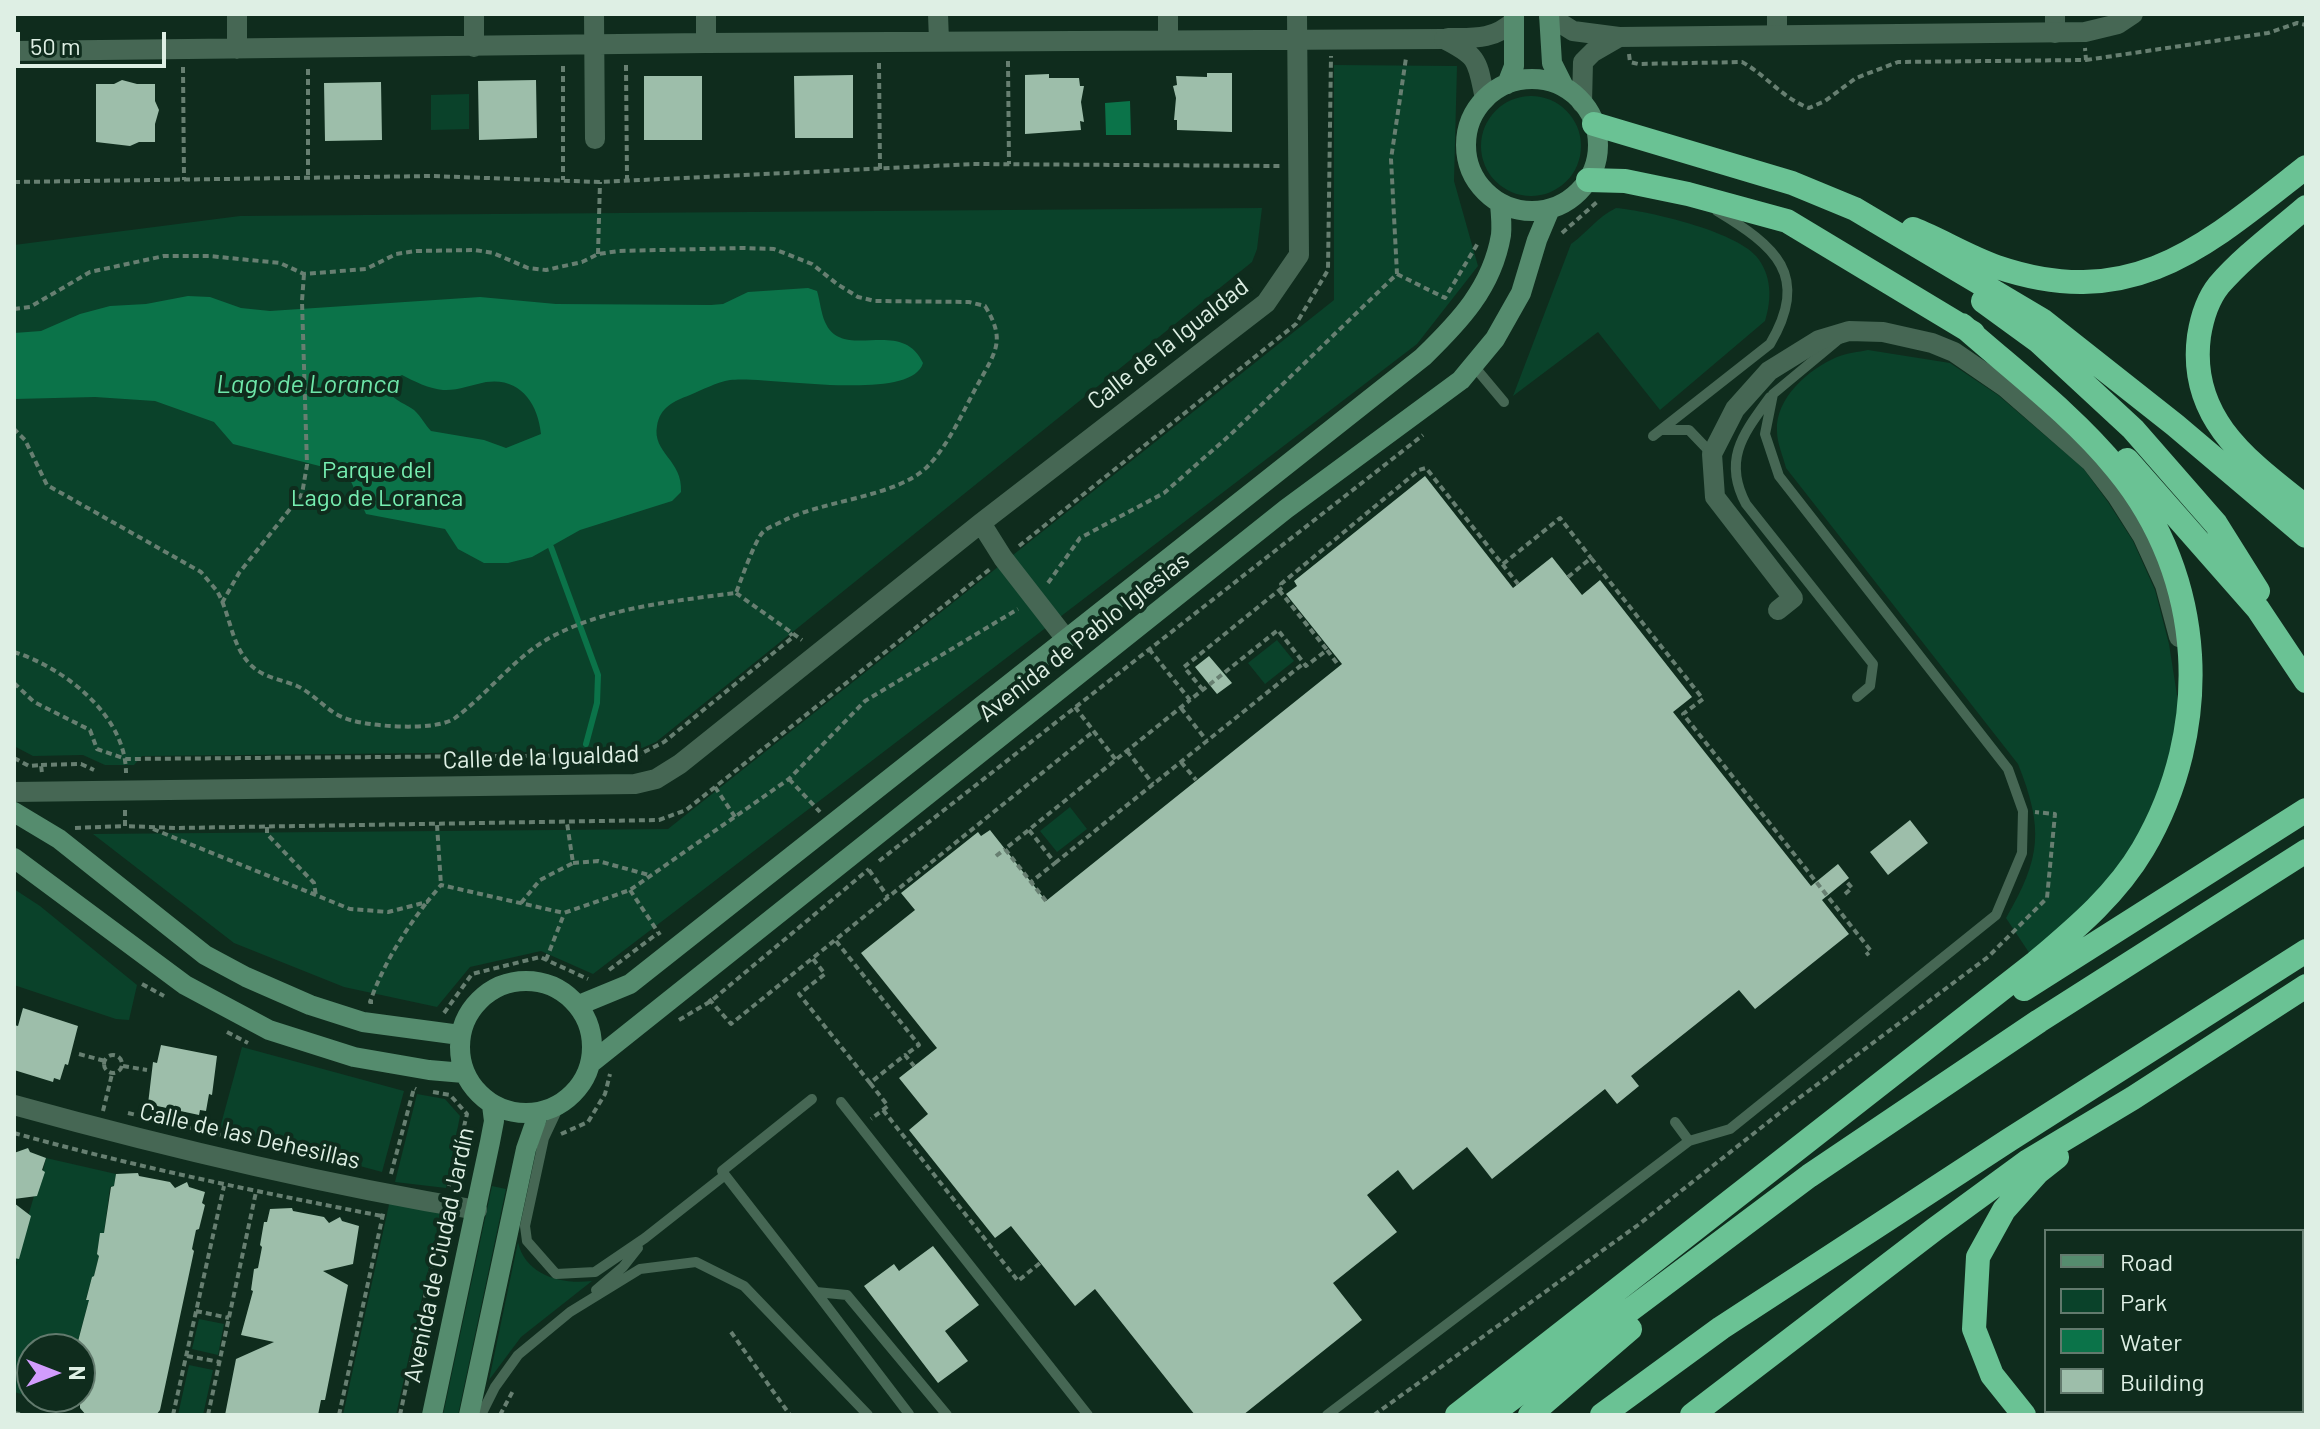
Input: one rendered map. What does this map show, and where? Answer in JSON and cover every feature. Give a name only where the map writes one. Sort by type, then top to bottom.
[{"type":"highway","points":[[1588,114],[1792,183],[1933,236],[1995,267],[2048,281],[2082,284],[2153,269],[2196,250],[2306,167]]},
{"type":"highway","points":[[1588,180],[1625,181],[1688,194],[1787,221],[1962,325],[2036,375],[2109,439],[2258,609],[2306,679]]},
{"type":"highway","points":[[1792,183],[1952,279],[2038,341],[2133,429],[2216,524],[2265,603],[2306,679]]},
{"type":"highway","points":[[2306,207],[2218,287],[2203,313],[2198,375],[2207,407],[2224,435],[2306,507]]},
{"type":"highway","points":[[1855,209],[2042,320],[2175,425],[2306,536]]},
{"type":"highway","points":[[1457,1415],[2035,963],[2096,911],[2143,851],[2176,781],[2190,707],[2193,671],[2189,633],[2176,572],[2151,516],[2117,469],[2086,437],[1962,325]]},
{"type":"highway","points":[[1907,1063],[2306,810]]},
{"type":"highway","points":[[1490,1415],[1809,1176],[2039,1021],[2306,851]]},
{"type":"highway","points":[[1602,1415],[1721,1328],[2306,951]]},
{"type":"highway","points":[[1692,1415],[2028,1161],[2133,1098],[2306,986]]},
{"type":"highway","points":[[2024,1415],[1992,1375],[1974,1329],[1978,1257],[2004,1210],[2038,1172],[2133,1098]]},
{"type":"highway","points":[[1530,1415],[1754,1219]]},
{"type":"main road","points":[[1549,15],[1552,63],[1564,87],[1588,114],[1597,153],[1588,180],[1567,201],[1550,209],[1532,211],[1500,204],[1475,179],[1467,158],[1469,125],[1485,99],[1507,84],[1544,80],[1564,87]]},
{"type":"main road","points":[[1507,84],[1514,66],[1514,17]]},
{"type":"main road","name":"Avenida de Pablo Iglesias","points":[[579,1005],[630,984],[1423,357],[1466,314],[1488,275],[1501,235],[1500,204]]},
{"type":"main road","name":"Avenida de Pablo Iglesias","points":[[591,1063],[1286,509],[1461,380],[1495,339],[1521,293],[1550,209]]},
{"type":"main road","points":[[14,812],[59,839],[205,955],[246,977],[310,1005],[363,1022],[460,1035]]},
{"type":"main road","points":[[14,858],[185,985],[269,1030],[354,1057],[464,1073]]},
{"type":"main road","points":[[526,980],[555,986],[579,1005],[591,1033],[591,1063],[580,1086],[560,1104],[539,1112],[515,1113],[492,1105],[477,1092],[464,1073],[460,1035],[473,1005],[497,986],[526,980]]},
{"type":"main road","name":"Avenida de Ciudad Jardín","points":[[432,1415],[477,1210],[494,1121],[492,1105]]},
{"type":"main road","points":[[469,1415],[526,1149],[539,1112]]},
{"type":"street","points":[[237,14],[237,49]]},
{"type":"street","points":[[474,14],[474,47]]},
{"type":"street","points":[[594,14],[595,139]]},
{"type":"street","points":[[706,14],[706,43]]},
{"type":"street","points":[[938,14],[939,41]]},
{"type":"street","points":[[1168,14],[1168,39]]},
{"type":"street","name":"Calle de la Igualdad","points":[[14,792],[129,777],[635,784],[656,779],[680,764],[981,523],[1266,303],[1299,255],[1297,14]]},
{"type":"street","points":[[1777,14],[1777,35]]},
{"type":"street","points":[[1549,15],[1573,31],[1624,37],[1777,35],[2055,24],[2085,32],[2118,24],[2133,14]]},
{"type":"street","points":[[14,51],[1489,38],[1503,31],[1514,17]]},
{"type":"street","points":[[1588,114],[1583,62],[1593,52],[1624,37]]},
{"type":"street","points":[[1444,39],[1468,51],[1477,62],[1485,99]]},
{"type":"street","points":[[1778,610],[1793,598],[1715,497],[1712,454],[1735,409],[1769,371],[1819,340],[1849,331],[1883,332],[1932,343],[1954,352],[2005,387],[2091,462],[2117,496],[2143,537],[2165,585],[2180,643],[2190,707]]},
{"type":"street","points":[[981,523],[1003,558],[1066,639]]},
{"type":"street","name":"Calle de las Dehesillas","points":[[14,1105],[98,1128],[387,1193],[477,1210]]},
{"type":"lane","points":[[1688,194],[1770,247],[1783,268],[1788,298],[1783,323],[1770,344],[1657,433],[1689,430],[1712,454]]},
{"type":"lane","points":[[1849,331],[1773,394],[1741,440],[1735,460],[1738,489],[1746,504],[1873,664],[1870,686],[1857,697]]},
{"type":"lane","points":[[1473,365],[1504,402]]},
{"type":"lane","points":[[1327,1415],[1689,1141],[1730,1129],[1996,915],[2022,853],[2023,811],[2008,769],[1779,476],[1765,434],[1773,394]]},
{"type":"lane","points":[[560,1104],[544,1138],[525,1226],[527,1241],[556,1274],[595,1272],[645,1238],[812,1099]]},
{"type":"lane","points":[[841,1102],[1088,1415]]},
{"type":"lane","points":[[1675,1122],[1689,1141]]},
{"type":"lane","points":[[724,1173],[909,1414]]},
{"type":"lane","points":[[481,1415],[495,1387],[518,1355],[623,1267],[645,1238]]},
{"type":"lane","points":[[570,1312],[640,1269],[696,1262],[744,1286],[868,1415]]},
{"type":"lane","points":[[816,1292],[847,1295],[947,1415]]},
{"type":"path","points":[[1624,37],[1630,62],[1742,62],[1793,102],[1809,108],[1825,101],[1856,78],[1898,62],[2086,60],[2268,33],[2297,23],[2306,25]]},
{"type":"path","points":[[2085,32],[2086,60]]},
{"type":"path","points":[[14,652],[54,671],[79,689],[100,710],[114,731],[126,759],[129,777],[125,826],[567,823],[659,820],[686,810],[1296,324],[1328,270],[1331,39]]},
{"type":"path","points":[[1008,61],[1009,164]]},
{"type":"path","points":[[879,63],[880,169]]},
{"type":"path","points":[[178,65],[183,65],[184,180]]},
{"type":"path","points":[[626,65],[627,180]]},
{"type":"path","points":[[563,66],[563,180]]},
{"type":"path","points":[[308,69],[308,178]]},
{"type":"path","points":[[14,182],[431,176],[600,182],[1009,164],[1298,166]]},
{"type":"path","points":[[598,254],[600,182]]},
{"type":"path","points":[[14,309],[30,307],[90,272],[164,256],[209,256],[280,263],[304,274],[366,269],[396,254],[416,251],[475,250],[493,253],[528,268],[546,270],[619,251],[774,249],[812,264],[858,297],[875,301],[969,302],[985,306],[995,323],[999,339],[987,369],[929,465],[898,484],[801,512],[762,532],[736,593]]},
{"type":"path","points":[[222,603],[239,573],[302,494],[307,465],[302,301],[304,274]]},
{"type":"path","points":[[673,1024],[711,1001],[869,870],[1430,428]]},
{"type":"path","points":[[14,429],[25,440],[47,485],[201,572],[217,592],[240,651],[254,669],[299,687],[338,716],[352,721],[425,726],[442,724],[454,719],[520,659],[551,637],[595,617],[736,593],[820,652]]},
{"type":"path","points":[[1203,690],[1184,667],[1419,470],[1426,468],[1518,584]]},
{"type":"path","points":[[1503,564],[1560,518],[1703,699],[1683,714],[1871,951],[1866,955]]},
{"type":"path","points":[[1568,577],[1591,558]]},
{"type":"path","points":[[1279,590],[1339,666]]},
{"type":"path","points":[[996,856],[1278,630],[1306,666],[1327,650]]},
{"type":"path","points":[[14,683],[34,702],[90,730],[97,749],[126,759],[638,755],[664,742],[793,637],[790,633]]},
{"type":"path","points":[[1149,649],[1190,700]]},
{"type":"path","points":[[1031,882],[1304,663]]},
{"type":"path","points":[[1075,707],[1116,760]]},
{"type":"path","points":[[1181,708],[1207,741]]},
{"type":"path","points":[[883,903],[896,888],[1094,731]]},
{"type":"path","points":[[1127,751],[1153,784]]},
{"type":"path","points":[[1181,762],[1196,780]]},
{"type":"path","points":[[41,765],[81,764],[98,772]]},
{"type":"path","points":[[112,772],[129,777]]},
{"type":"path","points":[[789,779],[833,825]]},
{"type":"path","points":[[715,787],[735,817]]},
{"type":"path","points":[[567,823],[573,863]]},
{"type":"path","points":[[437,825],[441,885]]},
{"type":"path","points":[[267,827],[267,834],[314,883],[316,896]]},
{"type":"path","points":[[1029,830],[1055,863]]},
{"type":"path","points":[[1005,849],[1046,901]]},
{"type":"path","points":[[521,903],[540,880],[573,863],[598,861],[651,876]]},
{"type":"path","points":[[869,870],[889,898]]},
{"type":"path","points":[[1845,894],[1852,888],[1846,881]]},
{"type":"path","points":[[384,1004],[370,1002],[375,986],[400,937],[427,902]]},
{"type":"path","points":[[546,960],[564,913]]},
{"type":"path","points":[[605,973],[658,933]]},
{"type":"path","points":[[836,941],[919,1045],[870,1083]]},
{"type":"path","points":[[440,1015],[446,1012],[472,974],[540,957],[594,981]]},
{"type":"path","points":[[813,959],[825,974],[799,994],[888,1106],[860,1128]]},
{"type":"path","points":[[79,1054],[105,1061]]},
{"type":"path","points":[[114,1054],[122,1059],[123,1066],[118,1073],[112,1074],[104,1067],[105,1061],[114,1054]]},
{"type":"path","points":[[905,1055],[914,1066]]},
{"type":"path","points":[[123,1066],[147,1070]]},
{"type":"path","points":[[555,1145],[561,1134],[588,1122],[605,1094],[612,1068]]},
{"type":"path","points":[[98,1128],[112,1074]]},
{"type":"path","points":[[339,1415],[387,1193],[414,1088],[450,1095],[467,1114],[462,1135]]},
{"type":"path","points":[[883,1110],[1018,1281],[1040,1263]]},
{"type":"path","points":[[119,1111],[333,1161]]},
{"type":"path","points":[[14,1133],[224,1186],[382,1216]]},
{"type":"path","points":[[173,1415],[224,1186]]},
{"type":"path","points":[[208,1415],[256,1192]]},
{"type":"path","points":[[400,1415],[445,1204]]},
{"type":"path","points":[[196,1311],[229,1318]]},
{"type":"path","points":[[731,1332],[790,1415]]},
{"type":"path","points":[[186,1356],[220,1362]]},
{"type":"path","points":[[500,1415],[518,1381]]},
{"type":"path","points":[[14,1413],[24,1415]]},
{"type":"green space","points":[[1334,65],[1457,66],[1454,181],[1478,266],[1417,344],[593,974],[541,951],[470,967],[437,1007],[344,987],[234,943],[93,834],[668,829],[1334,300]]},
{"type":"green space","points":[[469,94],[469,129],[431,130],[431,95]]},
{"type":"green space","points":[[1531,96],[1550,100],[1566,111],[1577,127],[1581,146],[1577,165],[1566,181],[1550,192],[1531,196],[1512,192],[1496,181],[1485,165],[1481,146],[1485,127],[1496,111],[1512,100]]},
{"type":"green space","name":"Parque del Lago de Loranca","points":[[1262,208],[1257,249],[1252,262],[656,742],[622,751],[142,756],[134,765],[105,765],[83,755],[33,756],[14,746],[14,245],[240,216]]},
{"type":"green space","points":[[1616,208],[1690,224],[1745,247],[1756,256],[1768,279],[1769,304],[1765,321],[1660,410],[1598,332],[1513,396],[1571,244]]},
{"type":"green space","points":[[1868,350],[1950,363],[1998,395],[2083,468],[2133,541],[2155,590],[2169,644],[2179,708],[2165,778],[2133,846],[2089,903],[2030,954],[2006,918],[2026,878],[2035,843],[2032,807],[2018,764],[1786,468],[1779,445],[1778,419],[1796,386],[1826,362]]},
{"type":"green space","points":[[1277,640],[1294,661],[1265,684],[1248,663]]},
{"type":"green space","points":[[1070,807],[1087,829],[1057,852],[1040,831]]},
{"type":"green space","points":[[14,889],[40,906],[137,985],[129,1020],[116,1019],[14,985]]},
{"type":"green space","points":[[242,1047],[404,1091],[382,1172],[220,1128]]},
{"type":"green space","points":[[417,1094],[445,1099],[460,1116],[446,1188],[395,1182]]},
{"type":"green space","points":[[46,1158],[116,1174],[114,1186],[110,1187],[104,1233],[100,1234],[99,1256],[80,1333],[16,1333],[16,1393],[15,1261],[34,1196],[37,1195]]},
{"type":"green space","points":[[492,1186],[506,1189],[458,1415],[443,1415]]},
{"type":"green space","points":[[390,1200],[442,1208],[396,1415],[343,1415]]},
{"type":"green space","points":[[518,1242],[528,1263],[536,1270],[557,1279],[592,1281],[521,1337],[489,1380]]},
{"type":"green space","points":[[199,1319],[224,1324],[218,1355],[192,1349]]},
{"type":"green space","points":[[189,1365],[213,1370],[203,1415],[178,1415]]},
{"type":"water","points":[[1130,101],[1131,135],[1106,135],[1105,103]]},
{"type":"water","name":"Lago de Loranca","points":[[808,288],[817,291],[825,322],[833,334],[858,341],[901,343],[913,349],[923,363],[913,375],[893,382],[836,385],[730,380],[679,400],[665,409],[657,426],[659,443],[680,481],[681,492],[672,501],[580,530],[532,557],[508,563],[484,563],[458,549],[445,529],[366,514],[347,473],[233,444],[214,422],[155,401],[95,397],[14,399],[14,333],[41,331],[80,314],[110,306],[146,304],[188,296],[210,297],[241,308],[270,311],[480,297],[556,304],[711,305],[723,304],[748,292]],"holes":[[[402,375],[443,390],[486,382],[509,384],[525,394],[531,403],[541,434],[506,448],[484,440],[431,431],[414,410],[394,398],[388,390],[385,384]]]},
{"type":"building","points":[[1207,73],[1232,73],[1232,132],[1177,130],[1173,86],[1177,85],[1176,76],[1207,77]]},
{"type":"building","points":[[1049,74],[1049,78],[1079,78],[1080,86],[1084,86],[1081,102],[1084,122],[1080,121],[1081,130],[1025,134],[1025,75]]},
{"type":"building","points":[[853,75],[853,138],[795,138],[794,76]]},
{"type":"building","points":[[644,76],[702,76],[702,140],[644,140]]},
{"type":"building","points":[[122,80],[155,84],[155,101],[159,110],[155,142],[139,142],[130,146],[96,142],[96,84],[114,84]]},
{"type":"building","points":[[536,80],[537,138],[479,140],[478,81]]},
{"type":"building","points":[[381,82],[382,140],[325,141],[324,83]]},
{"type":"building","points":[[1425,476],[1513,588],[1552,557],[1582,595],[1600,580],[1692,697],[1673,712],[1811,886],[1838,864],[1849,878],[1822,900],[1849,934],[1755,1009],[1739,990],[1631,1076],[1639,1086],[1617,1104],[1605,1089],[1492,1179],[1467,1147],[1413,1190],[1398,1170],[1367,1195],[1397,1232],[1333,1283],[1362,1320],[1243,1415],[1195,1415],[1095,1289],[1075,1306],[1011,1226],[995,1238],[909,1130],[928,1114],[899,1078],[937,1048],[861,953],[915,910],[901,893],[978,832],[981,836],[990,830],[1046,901],[1342,664],[1286,594],[1297,586],[1294,581]]},
{"type":"building","points":[[1209,656],[1232,683],[1217,694],[1195,667]]},
{"type":"building","points":[[1910,820],[1928,843],[1888,875],[1870,852]]},
{"type":"building","points":[[23,1008],[78,1026],[68,1065],[65,1064],[60,1080],[54,1078],[53,1082],[14,1070],[14,1025],[18,1026]]},
{"type":"building","points":[[161,1045],[217,1056],[212,1095],[209,1094],[206,1111],[200,1110],[199,1115],[148,1104],[153,1062],[157,1063]]},
{"type":"building","points":[[28,1148],[30,1152],[46,1158],[42,1170],[45,1172],[37,1196],[14,1199],[14,1153]]},
{"type":"building","points":[[138,1173],[139,1176],[170,1182],[175,1188],[187,1182],[189,1187],[205,1192],[202,1203],[205,1205],[199,1229],[196,1230],[160,1410],[156,1415],[84,1413],[96,1413],[96,1333],[80,1333],[99,1256],[100,1233],[104,1233],[116,1174]]},
{"type":"building","points":[[14,1203],[31,1216],[19,1259],[14,1258]]},
{"type":"building","points":[[292,1208],[293,1211],[324,1217],[329,1223],[340,1217],[342,1221],[359,1226],[353,1264],[323,1271],[348,1285],[325,1400],[321,1400],[318,1415],[225,1415],[236,1359],[274,1342],[241,1335],[253,1291],[254,1269],[258,1268],[264,1222],[267,1222],[270,1209]]},
{"type":"building","points":[[933,1246],[979,1305],[945,1331],[968,1361],[938,1383],[864,1286],[894,1264],[899,1271]]},
{"type":"waterway","points":[[551,547],[598,675],[597,703],[586,744]]}]
